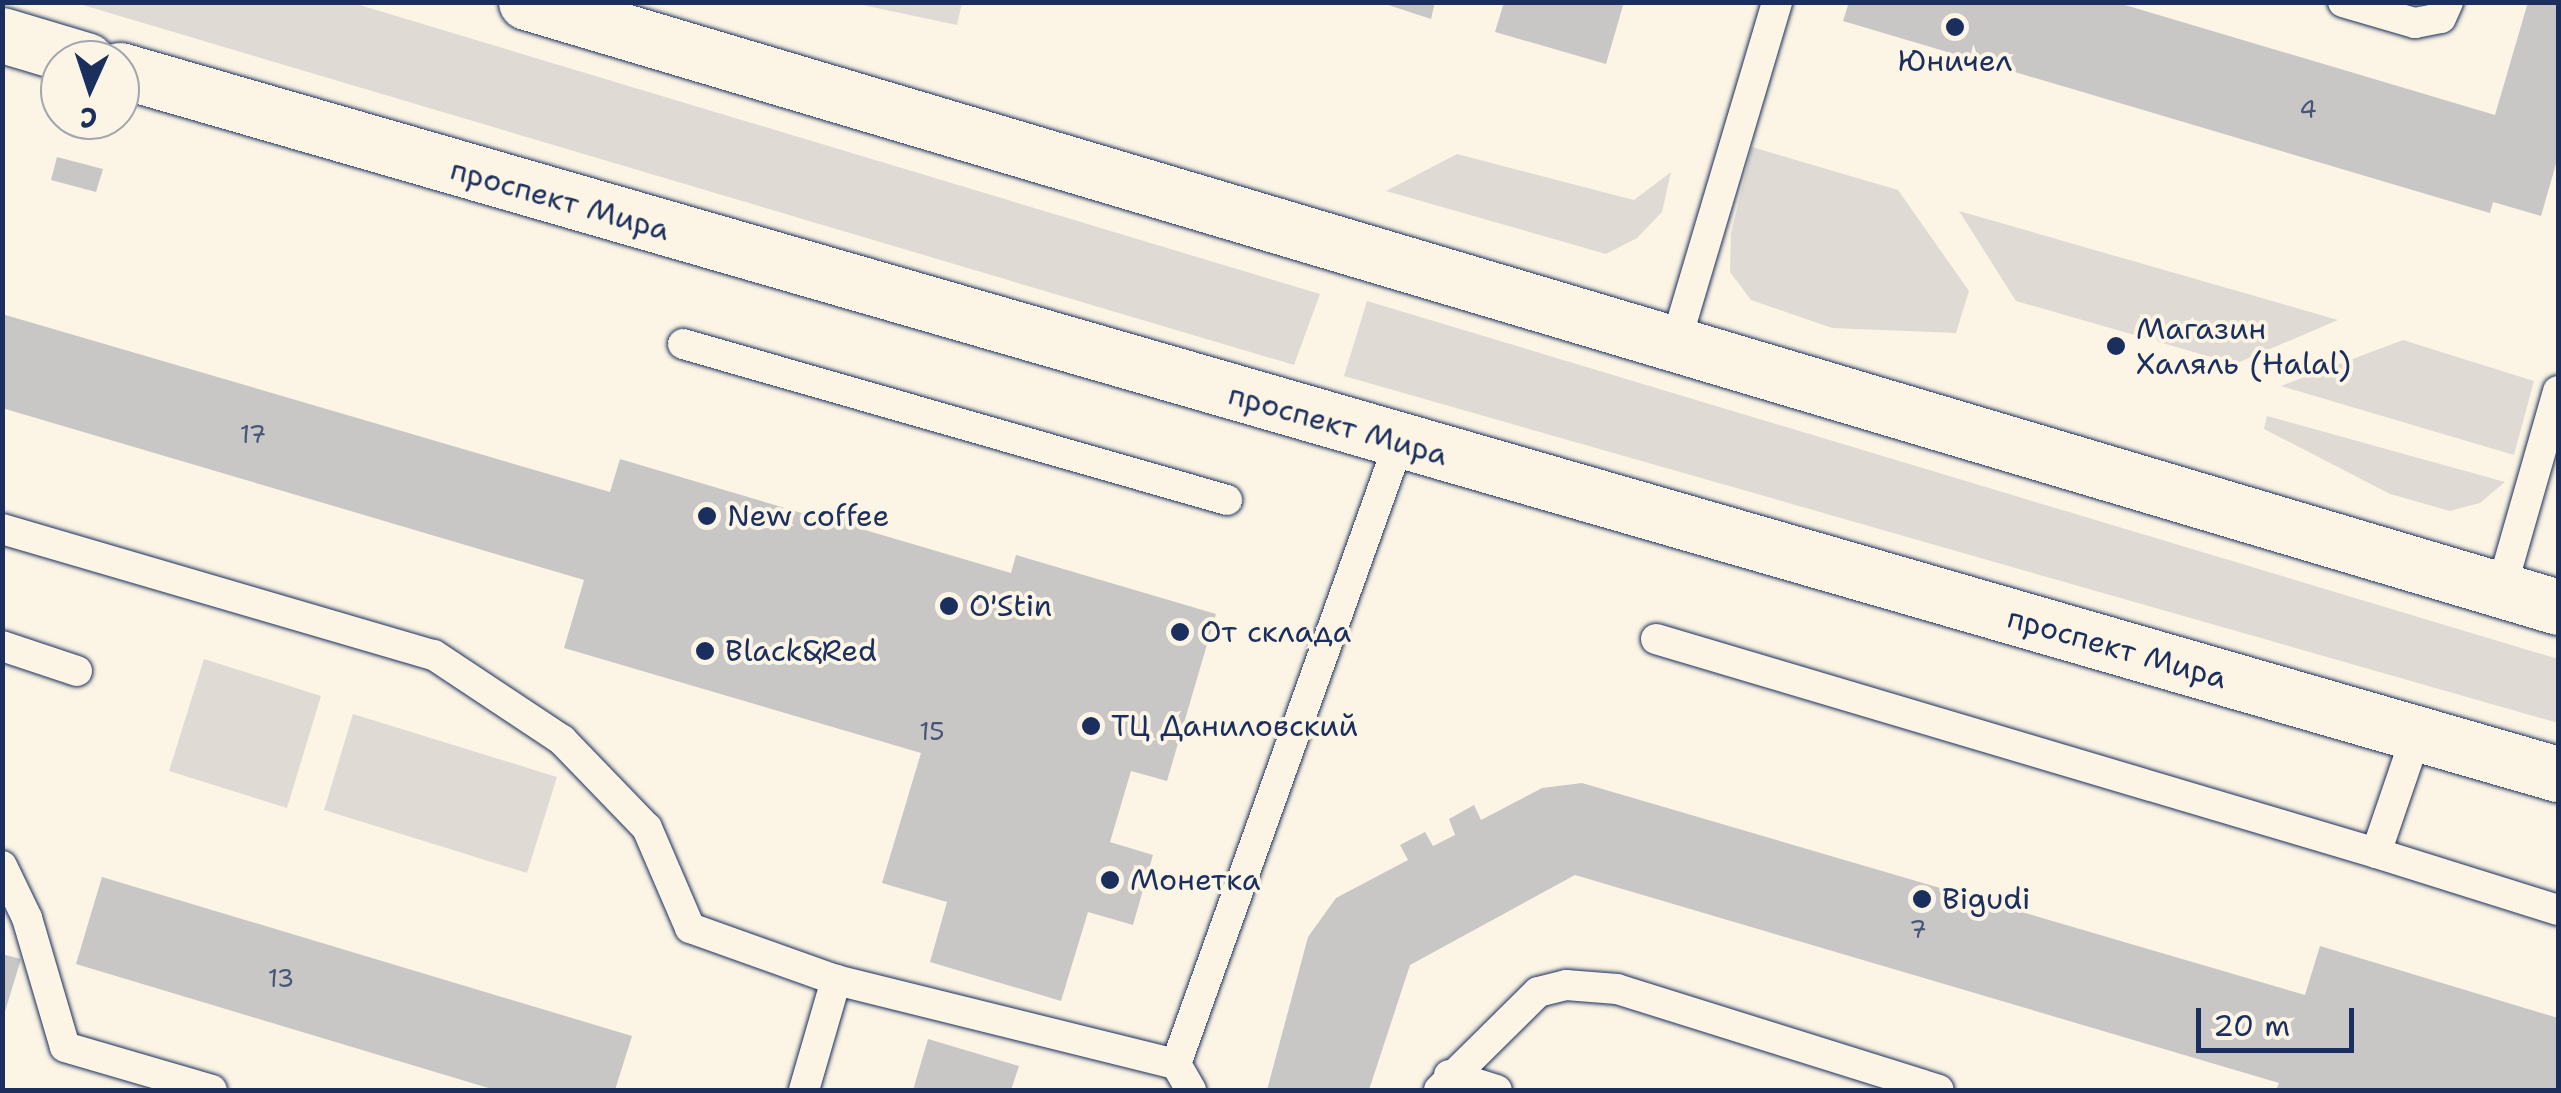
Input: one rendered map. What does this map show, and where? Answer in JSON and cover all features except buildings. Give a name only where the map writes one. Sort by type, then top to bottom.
[{"type":"main road","points":[[526,2],[1674,348],[2558,607]]},
{"type":"main road","points":[[2,36],[40,47]]},
{"type":"main road","name":"проспект Мира","points":[[140,76],[1399,443],[2558,774]]},
{"type":"lane","points":[[1674,348],[1776,2]]},
{"type":"lane","points":[[2343,2],[2415,23],[2441,18],[2448,2]]},
{"type":"lane","points":[[683,344],[1227,500]]},
{"type":"lane","points":[[2502,590],[2558,391]]},
{"type":"lane","points":[[2,529],[434,655],[562,740],[647,828],[690,928],[836,980],[1184,1078],[1399,443]]},
{"type":"lane","points":[[1656,640],[2558,910]]},
{"type":"lane","points":[[2,646],[78,671]]},
{"type":"lane","points":[[2376,854],[2417,734]]},
{"type":"lane","points":[[2,866],[27,918],[65,1047],[212,1090]]},
{"type":"lane","points":[[804,1090],[836,980]]},
{"type":"lane","points":[[1444,1083],[1538,992],[1566,984],[1618,989],[1938,1090]]},
{"type":"lane","points":[[1444,1083],[1497,1090]]},
{"type":"shaded area","points":[[76,3],[353,3],[1320,294],[1294,365]]},
{"type":"shaded area","points":[[853,3],[962,3],[957,25]]},
{"type":"shaded area","points":[[1752,147],[1898,190],[1969,291],[1956,333],[1832,328],[1751,300],[1730,272],[1731,233]]},
{"type":"shaded area","points":[[1457,154],[1634,200],[1671,172],[1662,212],[1637,238],[1606,254],[1386,191]]},
{"type":"shaded area","points":[[1959,211],[2338,320],[2235,364],[2016,301]]},
{"type":"shaded area","points":[[1367,301],[2558,659],[2558,723],[1344,376]]},
{"type":"shaded area","points":[[2403,340],[2534,381],[2514,455],[2281,386]]},
{"type":"shaded area","points":[[2267,416],[2505,482],[2480,503],[2450,511],[2390,494],[2264,429]]},
{"type":"shaded area","points":[[204,659],[321,696],[287,808],[169,771]]},
{"type":"shaded area","points":[[353,714],[557,777],[527,873],[324,810]]},
{"type":"place","name":"Юничел","points":[[1955,27]]},
{"type":"place","name":"Магазин Халяль (Halal)","points":[[2116,346]]},
{"type":"place","name":"New coffee","points":[[707,516]]},
{"type":"place","name":"O'Stin","points":[[949,606]]},
{"type":"place","name":"От склада","points":[[1180,632]]},
{"type":"place","name":"Black&Red","points":[[705,651]]},
{"type":"place","name":"ТЦ Даниловский","points":[[1091,726]]},
{"type":"place","name":"Монетка","points":[[1110,880]]},
{"type":"place","name":"Bigudi","points":[[1922,899]]}]
